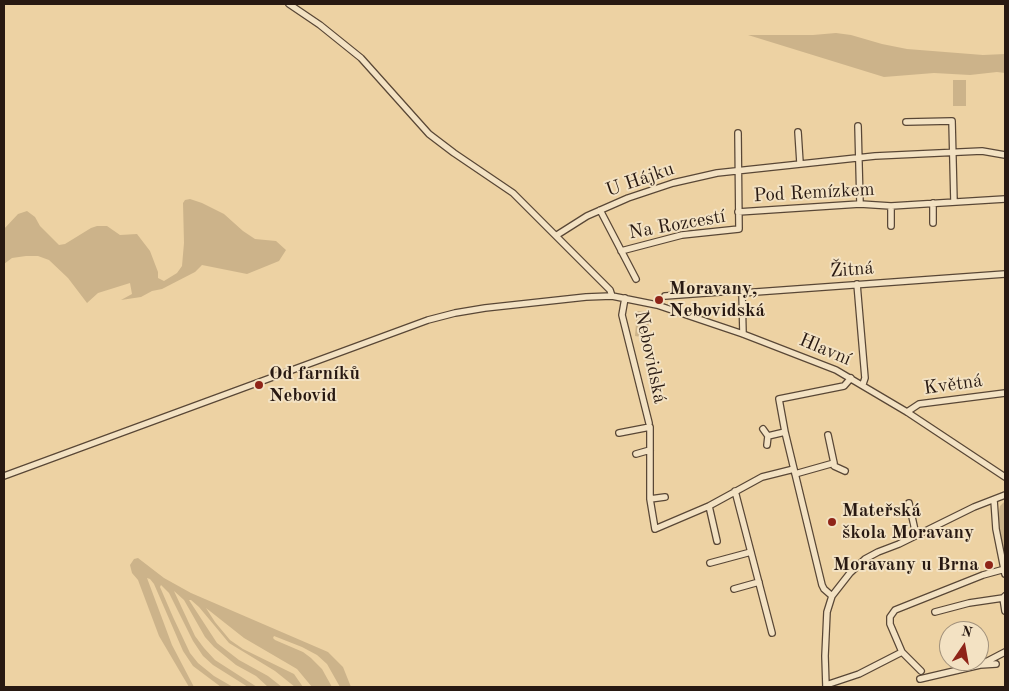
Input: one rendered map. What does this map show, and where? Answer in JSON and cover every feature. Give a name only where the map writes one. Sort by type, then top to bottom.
[{"type":"street","points":[[289,4],[320,25],[361,58],[430,134],[454,153],[513,193],[610,290],[612,296]]},
{"type":"street","points":[[906,122],[955,121],[953,152],[954,202]]},
{"type":"street","points":[[858,126],[860,204]]},
{"type":"street","points":[[798,132],[800,163]]},
{"type":"street","points":[[738,134],[738,212]]},
{"type":"street","name":"U Hájku","points":[[557,235],[600,210],[628,198],[673,183],[739,170],[800,163],[953,152],[990,151],[1005,155]]},
{"type":"street","name":"Pod Remízkem","points":[[738,212],[860,204],[891,206],[1005,198]]},
{"type":"street","points":[[933,203],[933,223]]},
{"type":"street","name":"Pod Remízkem","points":[[891,206],[891,226]]},
{"type":"street","name":"Na Rozcestí","points":[[600,210],[636,279]]},
{"type":"street","name":"Na Rozcestí","points":[[621,251],[682,235],[739,229],[738,212]]},
{"type":"street","name":"Žitná","points":[[665,296],[734,291],[742,293],[1005,274]]},
{"type":"street","points":[[857,284],[863,384]]},
{"type":"street","points":[[742,293],[743,334]]},
{"type":"street","name":"Hlavní","points":[[4,476],[428,320],[485,308],[612,296],[658,305],[811,359],[863,384],[1005,477]]},
{"type":"street","name":"Nebovidská","points":[[625,298],[622,315],[649,423]]},
{"type":"street","points":[[832,596],[822,585],[779,399],[844,386],[851,378]]},
{"type":"street","name":"Květná","points":[[907,412],[919,404],[1005,393]]},
{"type":"street","points":[[619,433],[650,427],[650,499],[655,529],[709,506],[762,477],[834,463]]},
{"type":"street","points":[[763,429],[768,436],[767,445]]},
{"type":"street","points":[[768,436],[786,432]]},
{"type":"street","points":[[828,435],[834,466],[845,471]]},
{"type":"street","points":[[636,454],[650,450]]},
{"type":"street","points":[[735,491],[772,633]]},
{"type":"street","points":[[902,652],[859,674],[826,686],[826,618],[832,596],[840,584],[865,559],[974,507],[1005,495]]},
{"type":"street","points":[[650,499],[665,497]]},
{"type":"street","points":[[921,671],[902,652],[892,629],[890,615],[895,610],[983,575],[1005,571],[996,529],[994,500]]},
{"type":"street","points":[[909,503],[916,535]]},
{"type":"street","points":[[709,506],[717,541]]},
{"type":"street","points":[[710,563],[751,552]]},
{"type":"street","points":[[734,589],[759,582]]},
{"type":"street","points":[[935,612],[969,602],[1004,597],[1005,611]]},
{"type":"street","points":[[989,660],[1005,652]]},
{"type":"street","points":[[989,664],[996,664]]},
{"type":"street","points":[[920,679],[954,671]]},
{"type":"shaded area","points":[[836,33],[907,49],[983,55],[1005,54],[1005,73],[970,75],[934,73],[884,77],[748,35]]},
{"type":"shaded area","points":[[953,80],[966,80],[966,106],[953,106]]},
{"type":"shaded area","points":[[190,199],[224,214],[255,239],[276,241],[286,250],[279,261],[247,274],[202,265],[195,272],[162,289],[152,291],[141,297],[121,300],[132,294],[130,283],[98,293],[87,303],[68,278],[49,260],[38,256],[26,256],[12,258],[4,264],[4,229],[18,214],[27,211],[35,217],[40,226],[59,245],[65,244],[97,226],[107,226],[120,235],[137,234],[150,251],[158,272],[158,278],[164,281],[177,273],[182,266],[184,243],[183,203],[185,200]]},
{"type":"shaded area","points":[[637,311],[650,312],[647,338],[635,336]]},
{"type":"shaded area","points":[[1005,501],[1005,560],[997,518],[1000,506]]},
{"type":"shaded area","points":[[138,558],[164,578],[191,593],[328,652],[343,667],[351,687],[340,687],[327,664],[317,655],[274,636],[275,640],[303,652],[311,658],[322,669],[332,687],[312,687],[297,669],[244,638],[206,608],[230,640],[243,649],[294,674],[303,687],[295,687],[275,671],[229,643],[199,607],[189,600],[217,643],[239,660],[268,676],[282,687],[268,687],[256,676],[236,665],[214,647],[205,637],[184,600],[174,591],[195,636],[204,648],[215,660],[257,687],[248,687],[213,665],[203,656],[193,641],[169,593],[161,585],[160,587],[190,653],[198,663],[214,676],[233,687],[221,687],[193,666],[183,651],[154,584],[147,578],[172,645],[194,687],[189,687],[159,636],[138,580],[132,573],[130,565],[134,559]]},
{"type":"place","name":"Moravany, Nebovidská","points":[[659,300]]},
{"type":"place","name":"Od farníků Nebovid","points":[[259,385]]},
{"type":"place","name":"Mateřská škola Moravany","points":[[832,522]]},
{"type":"place","name":"Moravany u Brna","points":[[989,565]]}]
